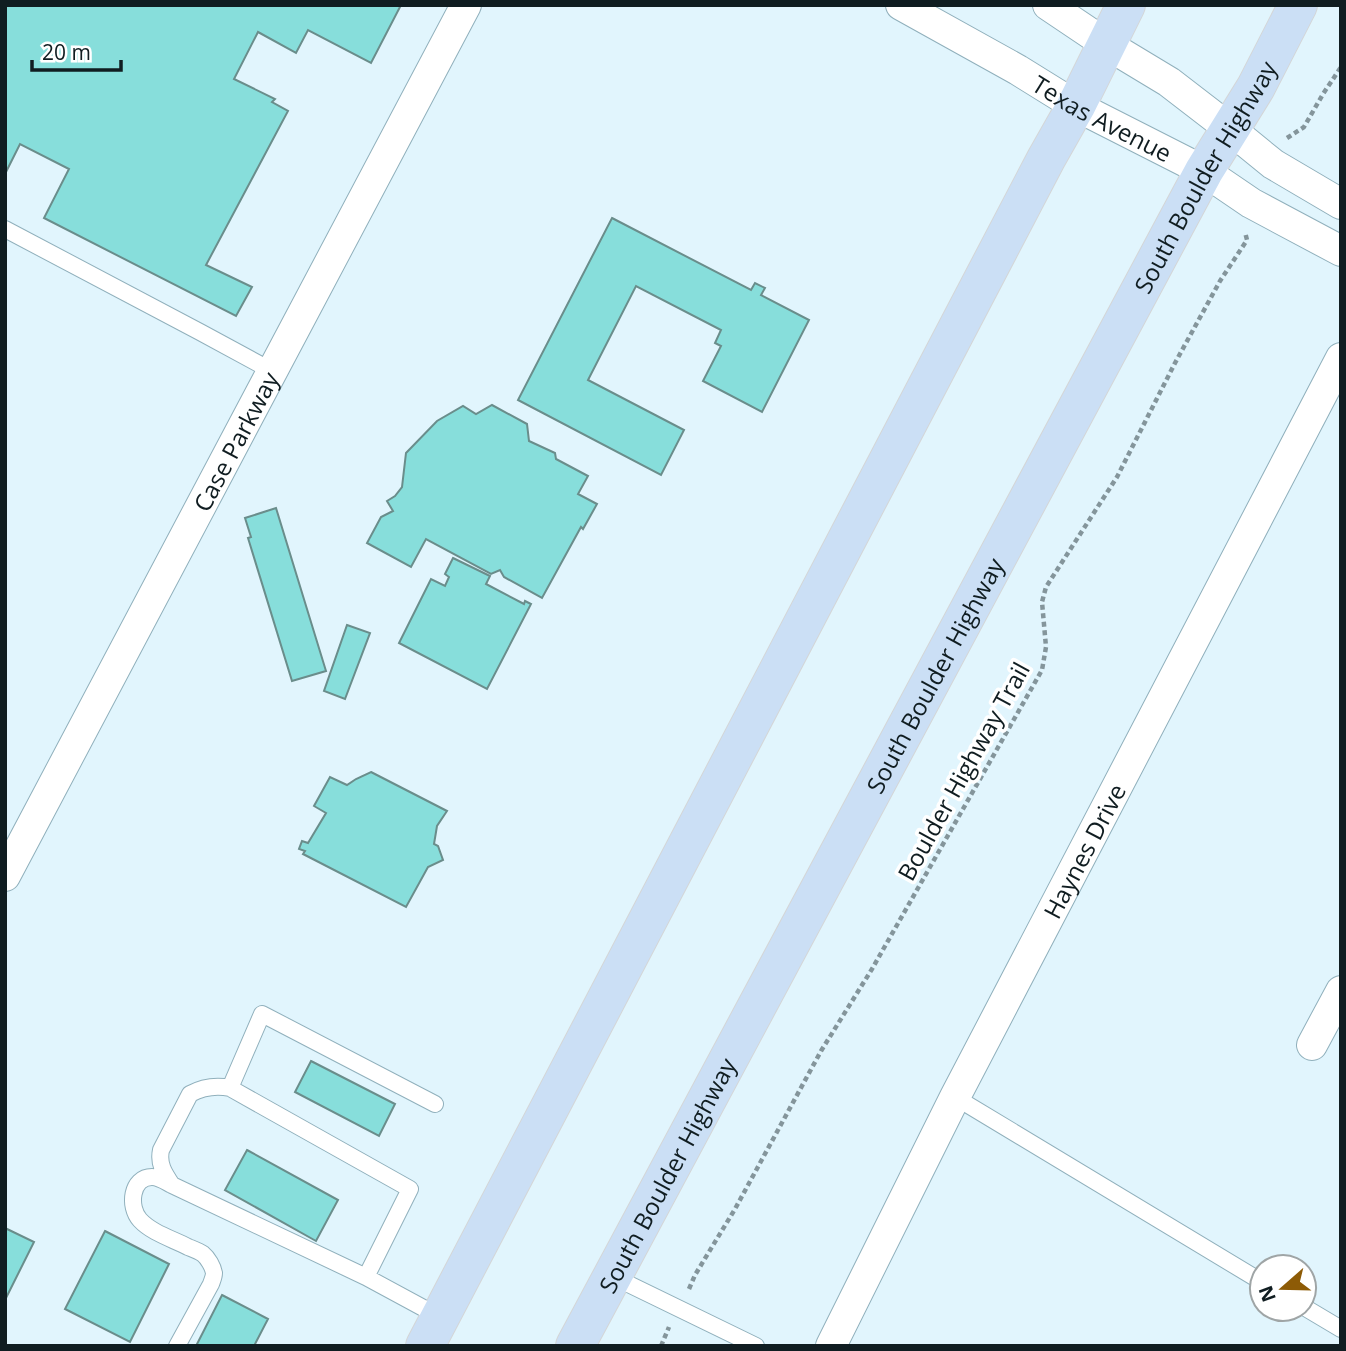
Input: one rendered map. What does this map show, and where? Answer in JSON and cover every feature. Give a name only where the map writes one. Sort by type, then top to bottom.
[{"type":"main road","points":[[433,1331],[1076,106],[1126,5]]},
{"type":"main road","name":"South Boulder Highway","points":[[575,1346],[1204,171],[1256,87],[1298,5]]},
{"type":"street","name":"Case Parkway","points":[[5,876],[466,5]]},
{"type":"street","name":"Texas Avenue","points":[[901,5],[1018,70],[1076,106],[1204,171],[1251,203],[1341,251]]},
{"type":"street","points":[[1048,5],[1169,82],[1273,164],[1341,204]]},
{"type":"street","name":"Haynes Drive","points":[[831,1346],[955,1097],[1341,358]]},
{"type":"street","points":[[1312,1045],[1341,991]]},
{"type":"lane","points":[[5,229],[272,372]]},
{"type":"lane","points":[[230,1088],[262,1014],[435,1104]]},
{"type":"lane","points":[[172,1185],[160,1166],[159,1159],[190,1094],[208,1087],[230,1088],[410,1189],[366,1277]]},
{"type":"lane","points":[[955,1097],[1248,1274]]},
{"type":"lane","points":[[177,1346],[211,1284],[214,1273],[203,1254],[152,1229],[141,1221],[134,1211],[132,1201],[139,1183],[155,1176],[366,1277],[433,1331]]},
{"type":"lane","points":[[612,1276],[756,1346]]},
{"type":"lane","points":[[1318,1315],[1341,1329]]},
{"type":"path","points":[[1273,164],[1287,138],[1304,127],[1341,66]]},
{"type":"path","name":"Boulder Highway Trail","points":[[661,1346],[695,1275],[735,1209],[821,1051],[872,969],[1042,670],[1046,647],[1042,602],[1046,586],[1117,477],[1194,328],[1247,240],[1242,218],[1251,203]]},
{"type":"building","points":[[5,5],[401,5],[371,63],[308,30],[296,53],[258,32],[234,79],[275,99],[272,102],[288,111],[206,265],[252,287],[236,316],[44,218],[69,169],[20,144],[5,174]]},
{"type":"building","points":[[612,218],[751,290],[755,283],[765,288],[761,295],[809,320],[762,412],[703,381],[721,346],[715,343],[721,330],[636,286],[588,380],[684,430],[661,475],[518,400]]},
{"type":"building","points":[[492,405],[527,424],[529,441],[555,453],[556,459],[588,476],[578,494],[597,504],[583,529],[581,527],[542,598],[504,577],[500,570],[491,574],[426,539],[411,567],[367,543],[381,517],[393,511],[387,501],[402,487],[406,453],[437,421],[463,406],[476,414]]},
{"type":"building","points":[[276,508],[326,671],[292,681],[248,538],[251,537],[245,518]]},
{"type":"building","points":[[453,558],[490,576],[486,584],[524,604],[525,601],[531,604],[487,689],[399,643],[431,579],[445,586],[449,577],[445,574]]},
{"type":"building","points":[[347,625],[370,633],[345,699],[324,691]]},
{"type":"building","points":[[371,772],[447,811],[437,826],[434,844],[438,846],[443,860],[428,867],[406,907],[303,854],[305,851],[299,849],[302,841],[308,843],[326,813],[314,806],[330,777],[347,785]]},
{"type":"building","points":[[311,1061],[395,1104],[379,1136],[295,1092]]},
{"type":"building","points":[[247,1150],[338,1200],[316,1241],[225,1190]]},
{"type":"building","points":[[5,1228],[34,1242],[5,1300]]},
{"type":"building","points":[[105,1231],[169,1264],[130,1342],[65,1309]]},
{"type":"building","points":[[222,1295],[268,1319],[254,1346],[196,1346]]}]
